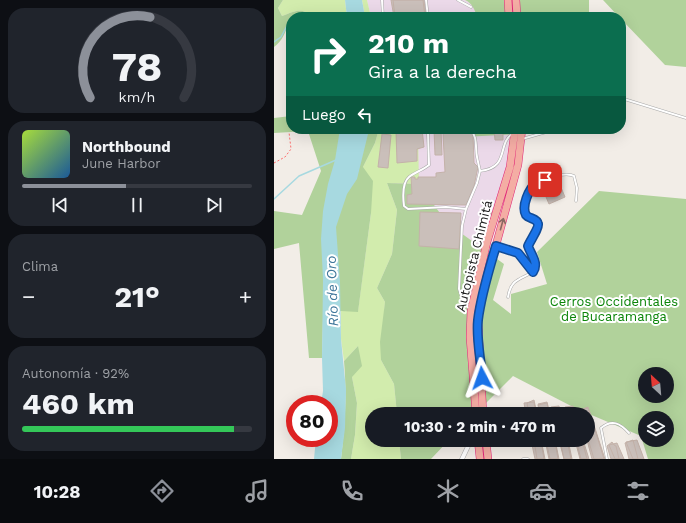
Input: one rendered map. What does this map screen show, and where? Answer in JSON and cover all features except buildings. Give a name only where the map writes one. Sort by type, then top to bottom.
[{"type":"highway","points":[[508,0],[509,12]]},
{"type":"highway","points":[[516,0],[517,12]]},
{"type":"highway","name":"Autopista Chimitá","points":[[475,407],[470,337],[470,311],[487,242],[510,167],[516,134]]},
{"type":"highway","name":"Autopista Chimitá","points":[[484,407],[478,321],[482,296],[518,165],[521,139],[519,134]]},
{"type":"highway","points":[[479,447],[480,459]]},
{"type":"highway","points":[[487,447],[488,459]]},
{"type":"street","points":[[462,459],[468,447]]},
{"type":"lane","points":[[382,0],[383,12]]},
{"type":"lane","points":[[426,0],[427,12]]},
{"type":"lane","points":[[458,0],[471,7]]},
{"type":"lane","points":[[626,100],[686,118]]},
{"type":"lane","points":[[428,134],[428,165],[423,170],[406,180],[403,198],[404,206],[408,209],[446,207],[466,209]]},
{"type":"lane","points":[[470,311],[463,301],[459,289],[462,226],[466,209],[478,183],[480,170],[475,134]]},
{"type":"lane","points":[[480,170],[489,170],[497,164],[504,151],[506,140],[511,134]]},
{"type":"lane","points":[[521,139],[539,134]]},
{"type":"lane","points":[[508,297],[509,290],[517,279],[533,272],[536,267],[528,246],[530,239],[539,225],[537,221],[527,216],[525,211],[525,203],[530,189],[537,183],[553,177],[571,175],[574,176],[577,188],[576,201]]},
{"type":"lane","points":[[496,246],[518,253],[533,272]]},
{"type":"lane","points":[[607,459],[601,428],[610,422],[618,423],[629,433]]},
{"type":"lane","points":[[523,459],[528,459]]},
{"type":"path","points":[[274,163],[285,158],[291,149],[289,134]]},
{"type":"shaded area","points":[[367,0],[465,0],[469,2],[476,12],[370,12]]},
{"type":"shaded area","points":[[393,134],[510,134],[506,169],[472,290],[399,247],[402,190],[374,168]]},
{"type":"green space","points":[[274,0],[283,0],[278,8],[282,16],[286,14],[286,31],[274,47]]},
{"type":"green space","points":[[283,0],[345,0],[346,12],[298,11],[286,12],[286,15],[282,16],[278,8]]},
{"type":"green space","points":[[362,0],[367,0],[370,12],[364,12]]},
{"type":"green space","points":[[465,0],[589,0],[589,12],[475,12],[470,3]]},
{"type":"green space","points":[[603,0],[686,0],[686,67],[665,65],[626,24],[626,12],[614,12]]},
{"type":"green space","points":[[286,117],[286,132],[274,133],[274,118]]},
{"type":"green space","points":[[309,134],[378,134],[375,143],[363,167],[373,181],[371,213],[358,312],[341,311],[323,318],[322,358],[309,358],[299,243],[274,249],[274,211],[302,215],[321,171]]},
{"type":"green space","points":[[378,134],[418,134],[419,184],[387,183],[397,210],[392,254],[377,288],[385,302],[381,360],[394,384],[396,407],[365,407],[365,447],[400,447],[401,459],[351,459],[355,435],[357,403],[352,377],[358,346],[344,361],[341,339],[341,311],[358,311],[371,213],[363,167],[375,143]]},
{"type":"green space","points":[[444,134],[519,134],[444,138]]},
{"type":"green space","name":"Cerros Occidentales de Bucaramanga","points":[[387,183],[419,184],[447,223],[504,264],[493,300],[511,314],[511,294],[547,284],[537,252],[599,191],[686,199],[686,459],[648,459],[644,447],[674,447],[674,411],[638,411],[638,435],[595,416],[595,407],[573,407],[513,376],[482,407],[396,407],[394,384],[381,360],[380,342],[385,302],[377,288],[392,254],[397,210]]},
{"type":"green space","points":[[358,346],[362,366],[352,377],[357,403],[355,435],[351,459],[341,459],[345,410],[344,361]]},
{"type":"green space","points":[[400,447],[442,447],[431,459],[401,459]]},
{"type":"water","points":[[345,0],[362,0],[364,12],[346,12]]},
{"type":"water","name":"Río de Oro","points":[[339,134],[368,134],[357,179],[347,194],[336,227],[340,282],[341,339],[346,390],[345,428],[341,459],[314,459],[315,447],[338,447],[338,395],[322,395],[323,279],[321,239],[323,211],[328,184],[335,160]]},
{"type":"waterway","points":[[274,42],[281,37],[286,28]]},
{"type":"waterway","points":[[274,199],[299,176],[336,160]]},
{"type":"route","points":[[482,378],[478,321],[482,296],[496,246],[518,253],[533,272],[535,270],[535,262],[528,249],[528,246],[530,239],[539,225],[537,221],[527,216],[525,211],[525,203],[530,189],[537,183],[545,180]]}]
